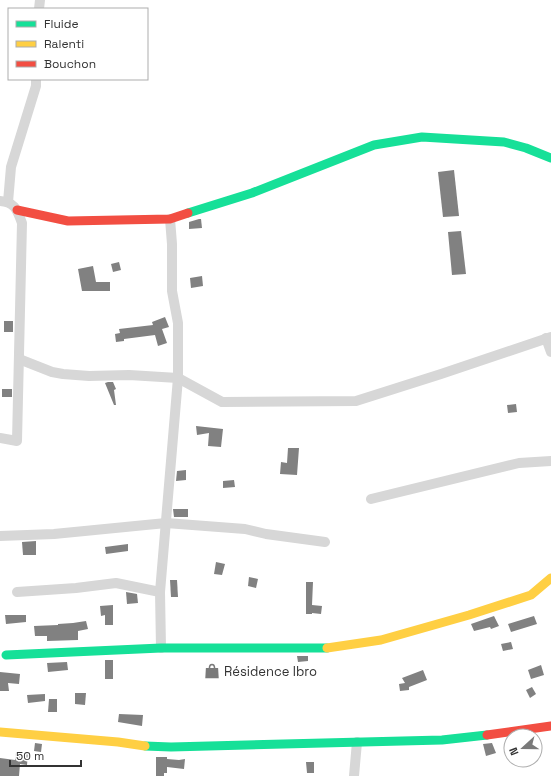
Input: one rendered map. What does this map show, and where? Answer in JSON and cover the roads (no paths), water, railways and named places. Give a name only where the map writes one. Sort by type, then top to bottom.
[{"type":"street","points":[[36,80],[36,86],[11,167],[4,202],[17,210],[68,221],[170,219],[252,193],[374,145],[422,137],[504,142],[526,148],[551,158]]},
{"type":"street","points":[[0,438],[17,441],[22,223],[17,210]]},
{"type":"street","points":[[161,648],[160,592],[178,378],[178,323],[172,291],[172,244],[170,219]]},
{"type":"street","points":[[19,360],[52,372],[63,374],[89,376],[129,375],[178,378],[222,402],[356,401],[549,337],[551,352]]},
{"type":"street","points":[[371,499],[519,463],[551,461]]},
{"type":"street","points":[[0,536],[54,534],[166,524],[245,529],[266,534],[325,542]]},
{"type":"street","points":[[6,655],[161,648],[333,648],[381,640],[469,616],[531,595],[551,578]]},
{"type":"street","points":[[17,592],[76,588],[116,583],[160,592]]},
{"type":"street","points":[[0,732],[171,748],[230,745],[442,740],[551,726]]},
{"type":"street","points":[[354,776],[357,742]]},
{"type":"place","name":"Résidence Ibro","points":[[212,671]]}]
